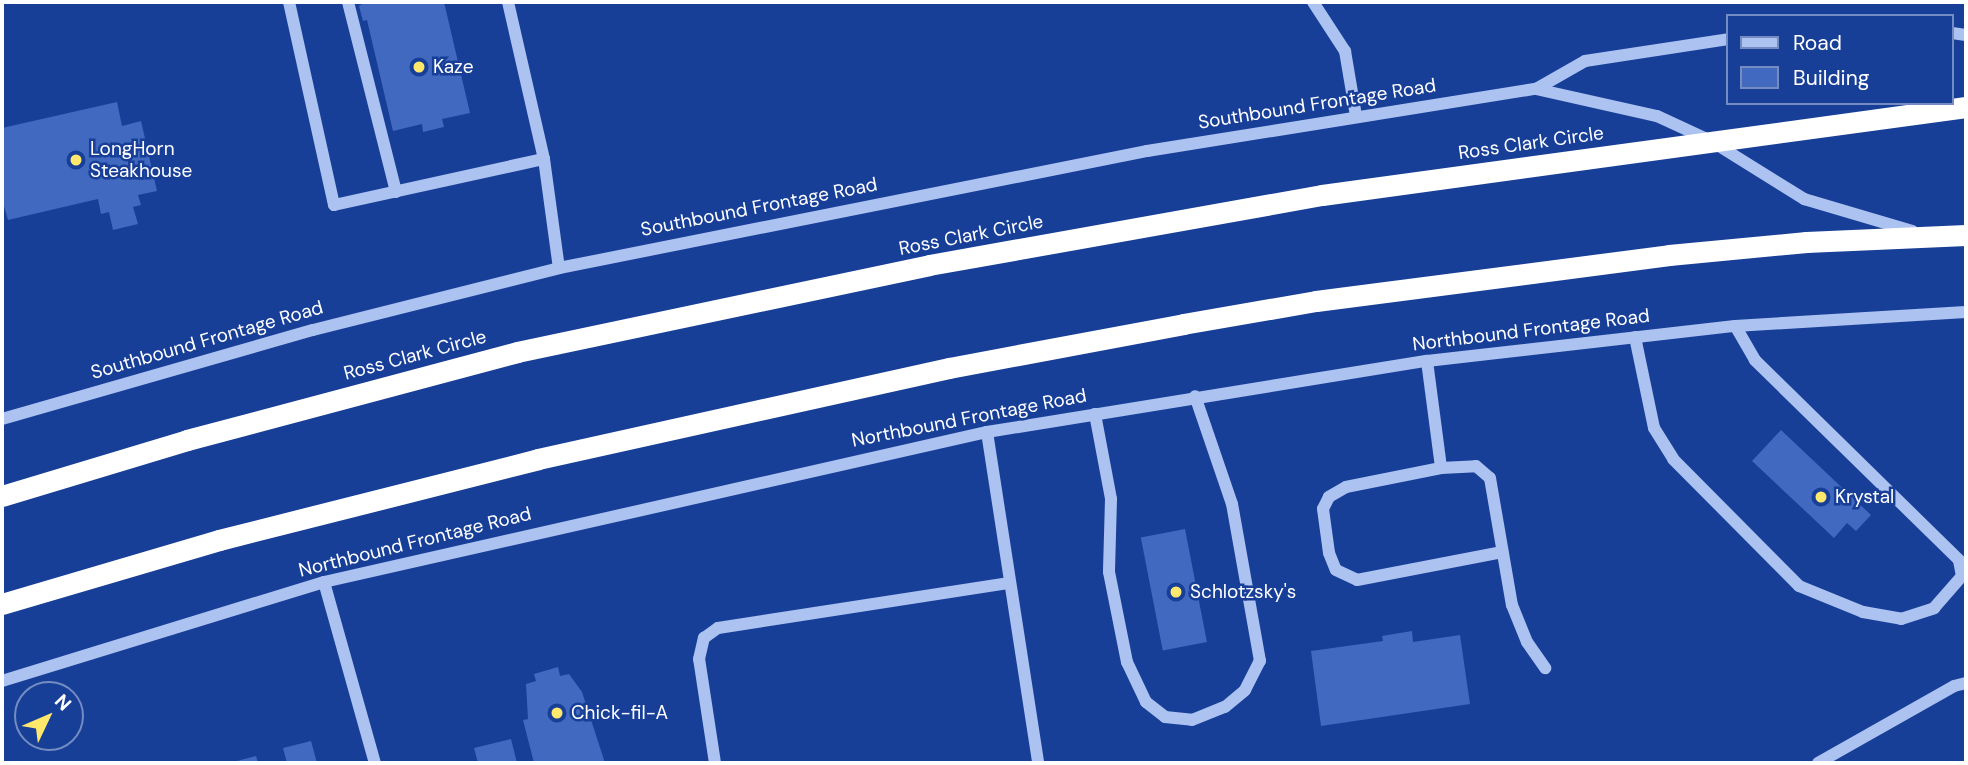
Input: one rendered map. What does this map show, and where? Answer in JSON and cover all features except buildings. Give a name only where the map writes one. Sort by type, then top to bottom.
[{"type":"highway","name":"Ross Clark Circle","points":[[2,496],[187,440],[517,352],[741,303],[1309,198],[1966,107]]},
{"type":"highway","points":[[2,604],[219,540],[538,459],[949,368],[1169,326],[1316,301],[1669,255],[1966,235]]},
{"type":"street","points":[[289,2],[334,205],[544,159]]},
{"type":"street","points":[[348,2],[396,192]]},
{"type":"street","points":[[508,2],[544,159],[559,268]]},
{"type":"street","points":[[1317,2],[1345,51],[1356,116]]},
{"type":"street","name":"Southbound Frontage Road","points":[[2,419],[313,330],[559,268],[1003,178],[1356,116],[1536,89],[1586,61],[1727,39]]},
{"type":"street","name":"Southbound Frontage Road","points":[[1536,89],[1657,116],[1712,141],[1804,200],[1930,237]]},
{"type":"street","name":"Northbound Frontage Road","points":[[2,681],[324,582],[987,432],[1195,396],[1427,361],[1735,327],[1966,312]]},
{"type":"street","points":[[1635,337],[1654,428],[1673,459],[1799,586],[1863,611],[1901,619],[1934,608],[1962,576],[1959,560],[1755,360],[1735,327]]},
{"type":"street","points":[[1427,361],[1441,468]]},
{"type":"street","points":[[1095,414],[1111,499],[1109,572],[1127,662],[1146,702],[1165,717],[1192,720],[1226,707],[1245,690],[1260,661],[1232,505],[1195,396]]},
{"type":"street","points":[[987,432],[1038,763]]},
{"type":"street","points":[[1502,552],[1357,580],[1336,570],[1323,509],[1329,497],[1346,486],[1441,468],[1476,466],[1490,478],[1512,605],[1527,642],[1545,668]]},
{"type":"street","points":[[324,582],[375,763]]},
{"type":"street","points":[[715,763],[699,659],[704,638],[718,628],[1010,583]]},
{"type":"street","points":[[1818,763],[1954,686],[1966,683]]},
{"type":"place","name":"Kaze","points":[[419,67]]},
{"type":"place","name":"LongHorn Steakhouse","points":[[76,160]]},
{"type":"place","name":"Krystal","points":[[1821,497]]},
{"type":"place","name":"Schlotzsky's","points":[[1176,592]]},
{"type":"place","name":"Chick-fil-A","points":[[557,713]]}]
